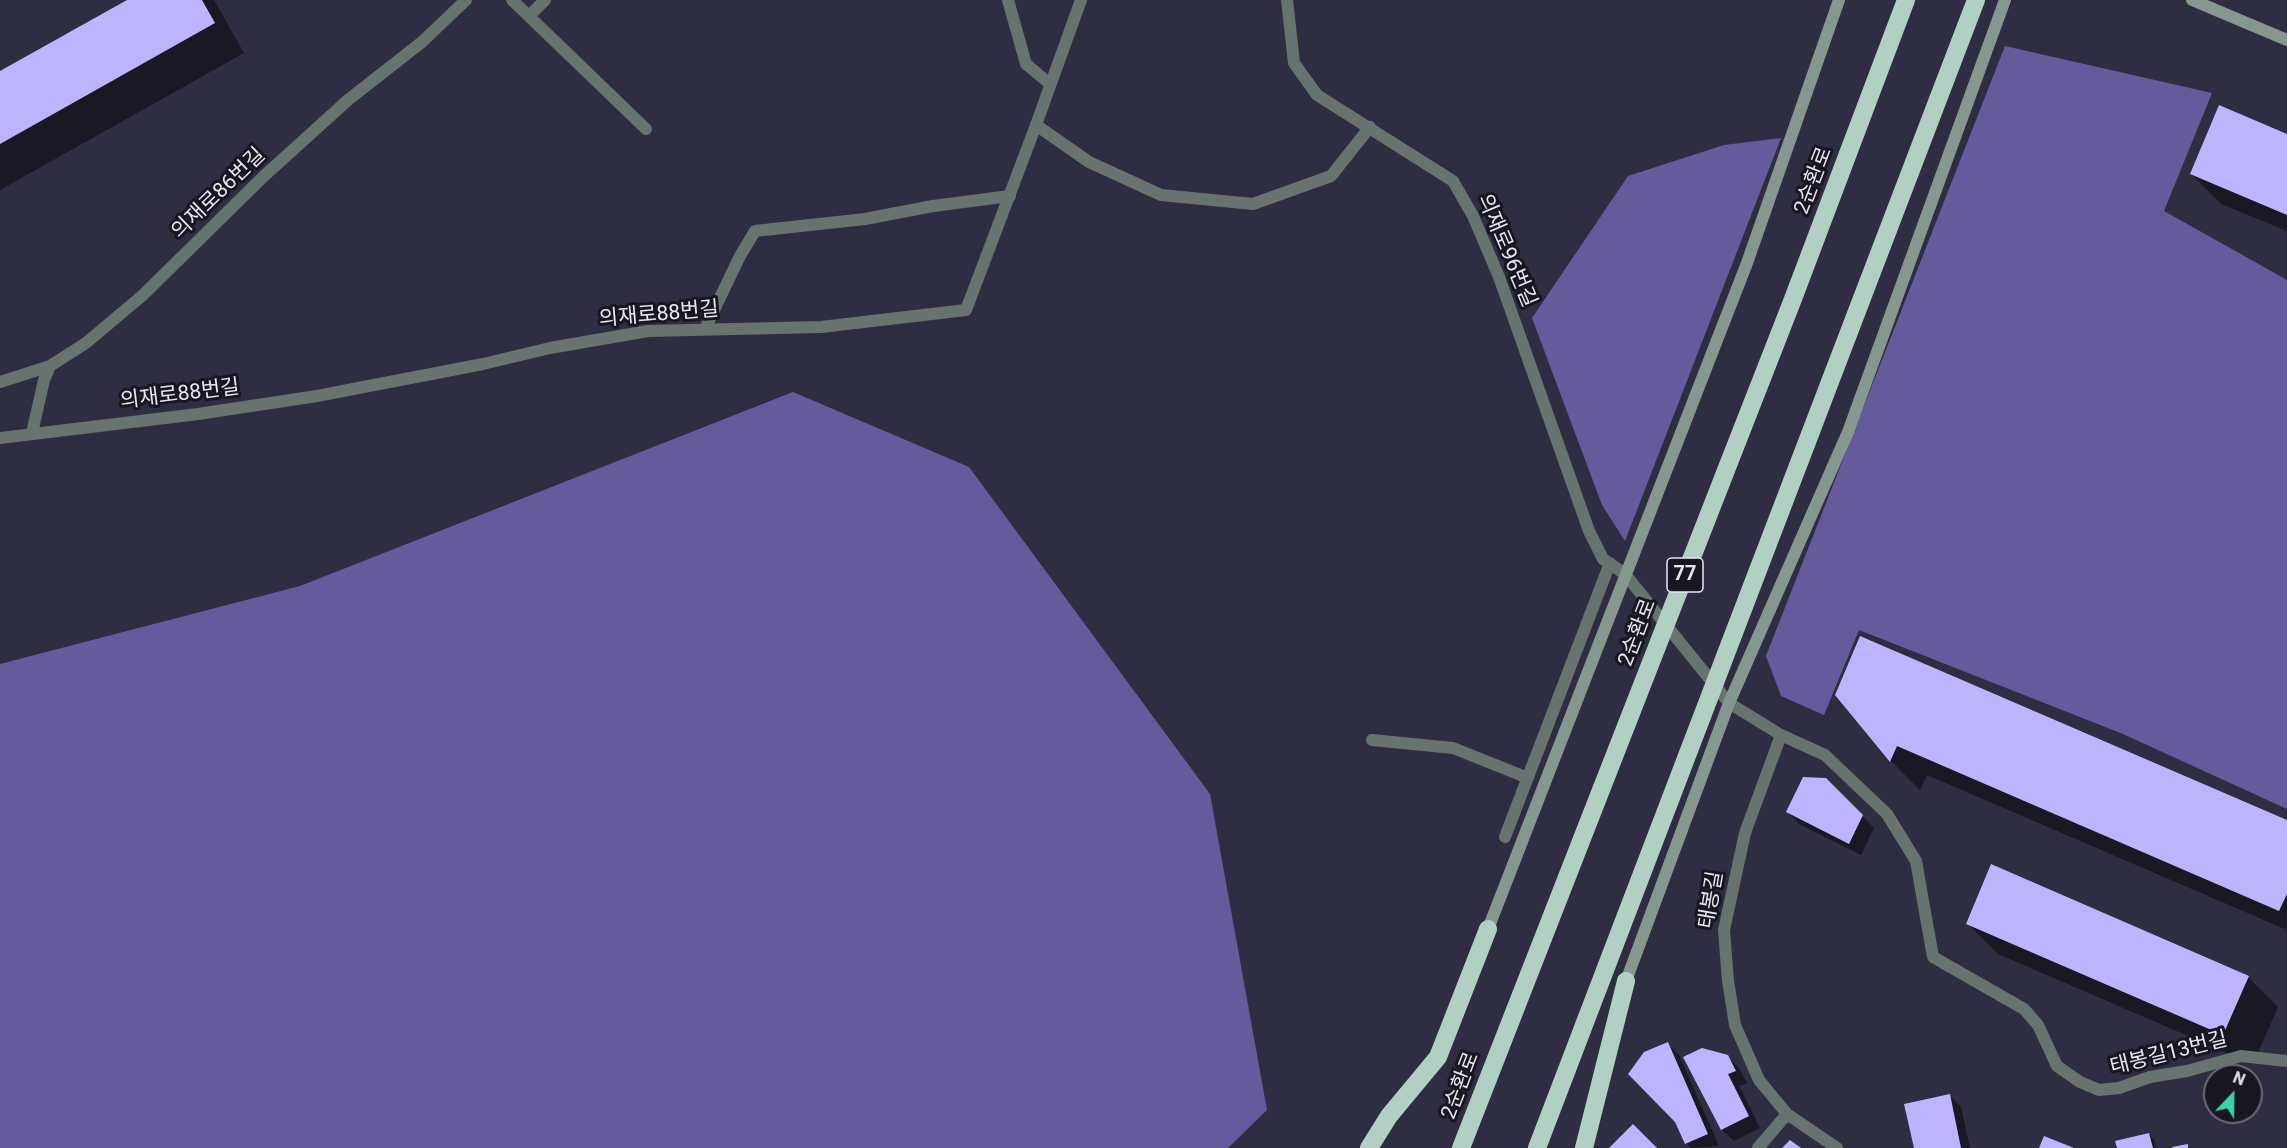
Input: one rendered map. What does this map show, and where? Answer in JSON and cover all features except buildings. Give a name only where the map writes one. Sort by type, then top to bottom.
[{"type":"highway","name":"2순환로","points":[[1461,1148],[1784,321],[1906,0]]},
{"type":"highway","points":[[1537,1148],[1976,0]]},
{"type":"highway","points":[[1369,1148],[1389,1116],[1438,1057],[1488,929]]},
{"type":"highway","points":[[1584,1148],[1626,981]]},
{"type":"street","name":"의재로86번길","points":[[0,382],[50,366],[86,344],[143,295],[289,153],[348,100],[422,42],[466,0]]},
{"type":"street","points":[[512,0],[646,129]]},
{"type":"street","points":[[529,16],[545,0]]},
{"type":"street","points":[[1008,0],[1026,64],[1050,84]]},
{"type":"street","name":"의재로88번길","points":[[0,438],[198,414],[317,396],[483,364],[598,338],[648,331],[821,327],[966,310],[1081,0]]},
{"type":"street","name":"의재로96번길","points":[[1287,0],[1294,63],[1317,95],[1453,181],[1473,216],[1499,277],[1589,531],[1603,559],[1625,574],[1729,703]]},
{"type":"street","points":[[1488,929],[1748,263],[1839,0]]},
{"type":"street","points":[[1626,981],[1729,703],[1848,432],[2005,0]]},
{"type":"street","points":[[2193,0],[2287,40]]},
{"type":"street","points":[[1036,125],[1089,162],[1161,195],[1253,204],[1331,176],[1370,127]]},
{"type":"street","points":[[705,329],[755,231],[865,219],[933,206],[1010,196]]},
{"type":"street","points":[[32,434],[44,380],[50,366]]},
{"type":"street","points":[[1505,837],[1610,563]]},
{"type":"street","points":[[1729,703],[1780,735]]},
{"type":"street","name":"태봉길13번길","points":[[1780,735],[1825,755],[1887,814],[1916,861],[1933,957],[2024,1009],[2038,1025],[2057,1066],[2080,1082],[2100,1090],[2119,1088],[2150,1077],[2187,1071],[2241,1056],[2287,1061]]},
{"type":"street","name":"태봉길","points":[[1780,735],[1745,833],[1724,930],[1735,1025],[1759,1080],[1787,1114],[1837,1148]]},
{"type":"street","points":[[1372,740],[1453,748],[1528,778]]},
{"type":"street","points":[[1758,1148],[1787,1114]]},
{"type":"shaded area","points":[[2005,46],[2212,93],[2164,211],[2287,280],[2287,809],[2123,734],[1859,630],[1824,715],[1781,696],[1766,656]]},
{"type":"shaded area","points":[[1781,138],[1625,541],[1602,505],[1532,318],[1628,176],[1724,145]]},
{"type":"shaded area","points":[[793,392],[969,467],[1210,794],[1267,1110],[1228,1148],[0,1148],[0,664],[300,586]]}]
